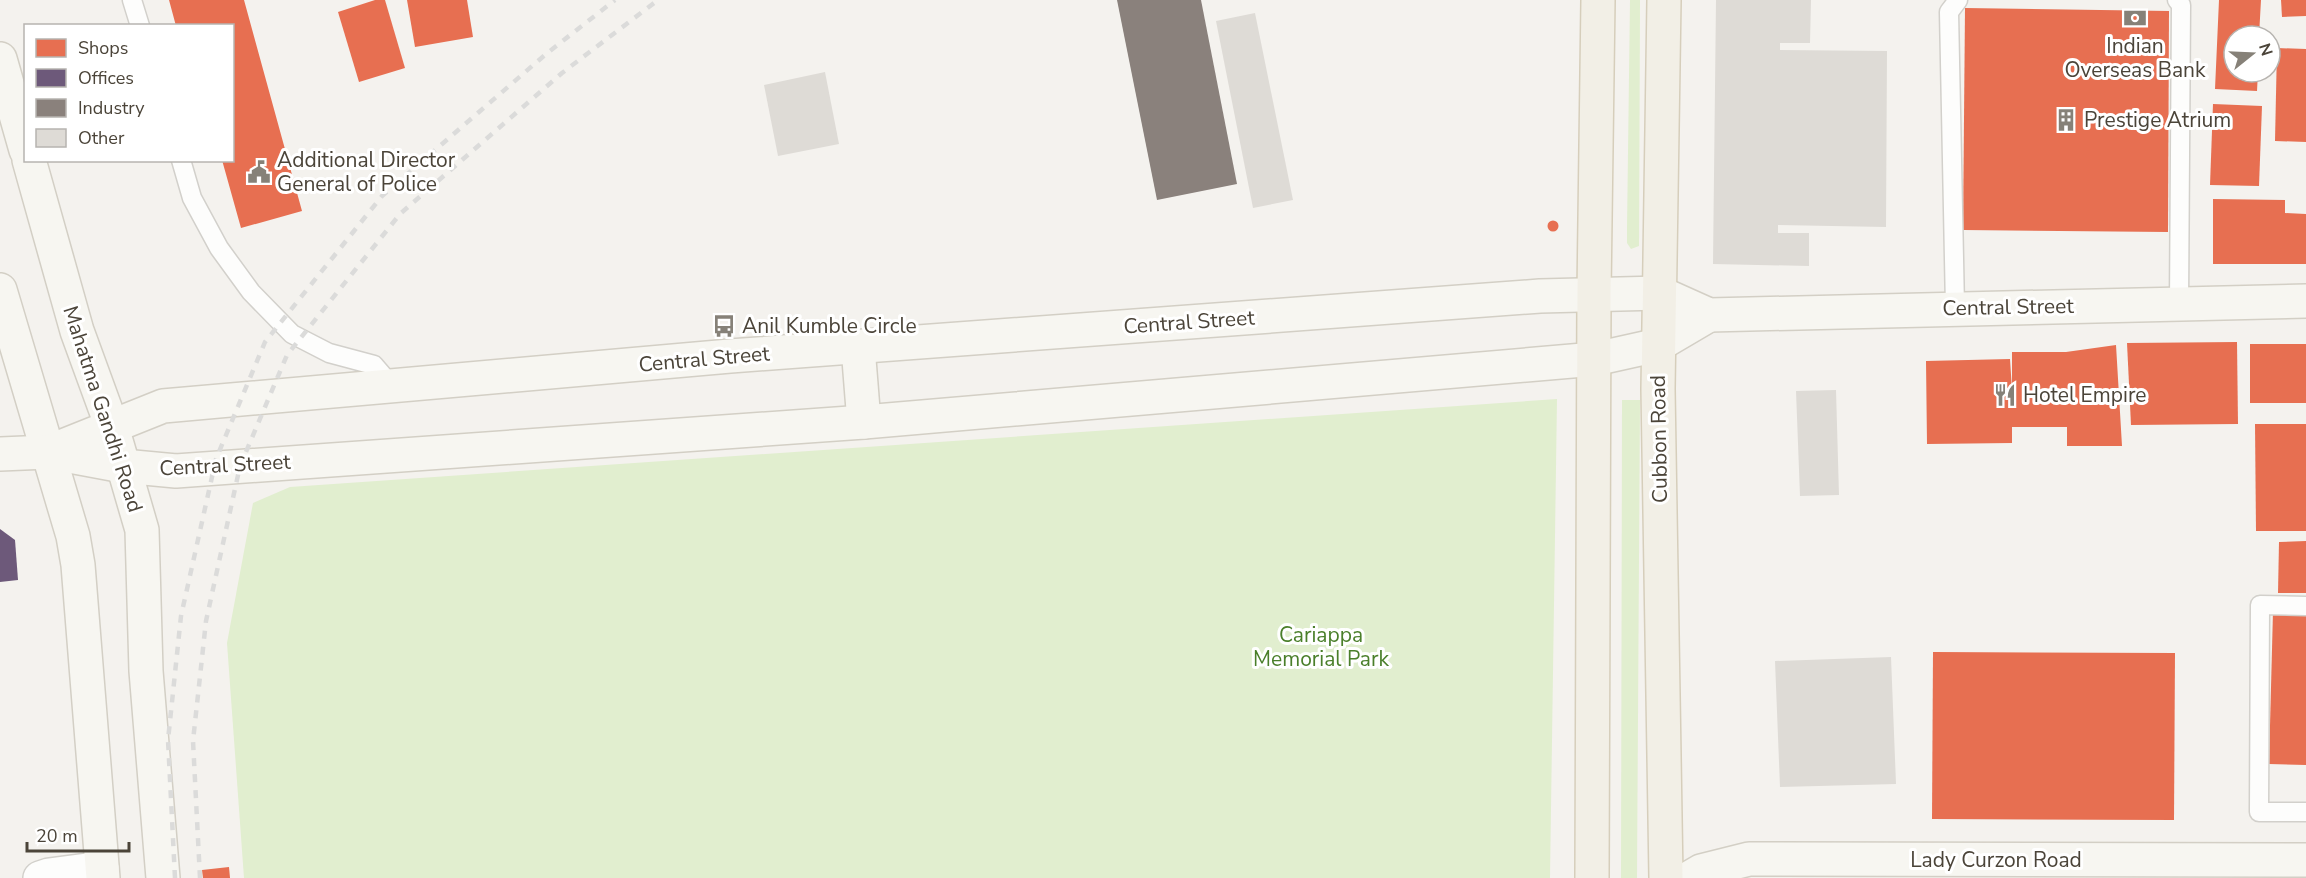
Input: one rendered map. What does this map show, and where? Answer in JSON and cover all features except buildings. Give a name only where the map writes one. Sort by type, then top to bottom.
[{"type":"main road","points":[[1592,878],[1594,293],[1598,0]]},
{"type":"main road","name":"Cubbon Road","points":[[1664,0],[1658,345],[1666,878]]},
{"type":"main road","points":[[0,59],[24,143]]},
{"type":"main road","name":"Mahatma Gandhi Road","points":[[30,162],[77,331],[112,427],[142,530],[146,670],[163,878]]},
{"type":"main road","points":[[0,290],[73,536],[78,566],[102,873]]},
{"type":"main road","name":"Central Street","points":[[48,452],[163,406],[858,346],[1594,293],[1660,293],[1709,315],[2306,301]]},
{"type":"main road","name":"Central Street","points":[[48,452],[123,466],[176,471],[864,422],[1595,359],[1658,345],[1709,315]]},
{"type":"main road","points":[[858,346],[864,422]]},
{"type":"main road","points":[[0,454],[48,452]]},
{"type":"main road","name":"Lady Curzon Road","points":[[1689,878],[1701,871],[1749,859],[2306,860]]},
{"type":"street","points":[[40,878],[49,875],[102,873]]},
{"type":"lane","points":[[132,0],[139,24]]},
{"type":"lane","points":[[1955,308],[1949,12],[1958,0]]},
{"type":"lane","points":[[2177,0],[2181,5],[2179,303]]},
{"type":"lane","points":[[182,162],[192,198],[219,248],[251,292],[292,334],[329,353],[374,365],[392,386]]},
{"type":"lane","points":[[2306,606],[2260,605],[2259,812],[2306,812]]},
{"type":"green space","points":[[1630,0],[1640,0],[1639,246],[1631,249],[1627,243]]},
{"type":"green space","name":"Cariappa Memorial Park","points":[[1557,399],[1550,878],[244,878],[227,643],[253,503],[290,487]]},
{"type":"green space","points":[[1622,400],[1640,400],[1637,878],[1621,878]]},
{"type":"railway","points":[[175,878],[168,740],[181,616],[216,459],[265,342],[382,196],[546,54],[615,0]]},
{"type":"railway","points":[[200,878],[193,741],[206,621],[240,466],[287,355],[400,214],[562,73],[658,0]]},
{"type":"place","name":"Indian Overseas Bank","points":[[2135,18]]},
{"type":"place","name":"Prestige Atrium","points":[[2066,120]]},
{"type":"place","name":"Additional Director General of Police","points":[[259,172]]},
{"type":"place","name":"Anil Kumble Circle","points":[[724,326]]},
{"type":"place","name":"Hotel Empire","points":[[2005,395]]}]
